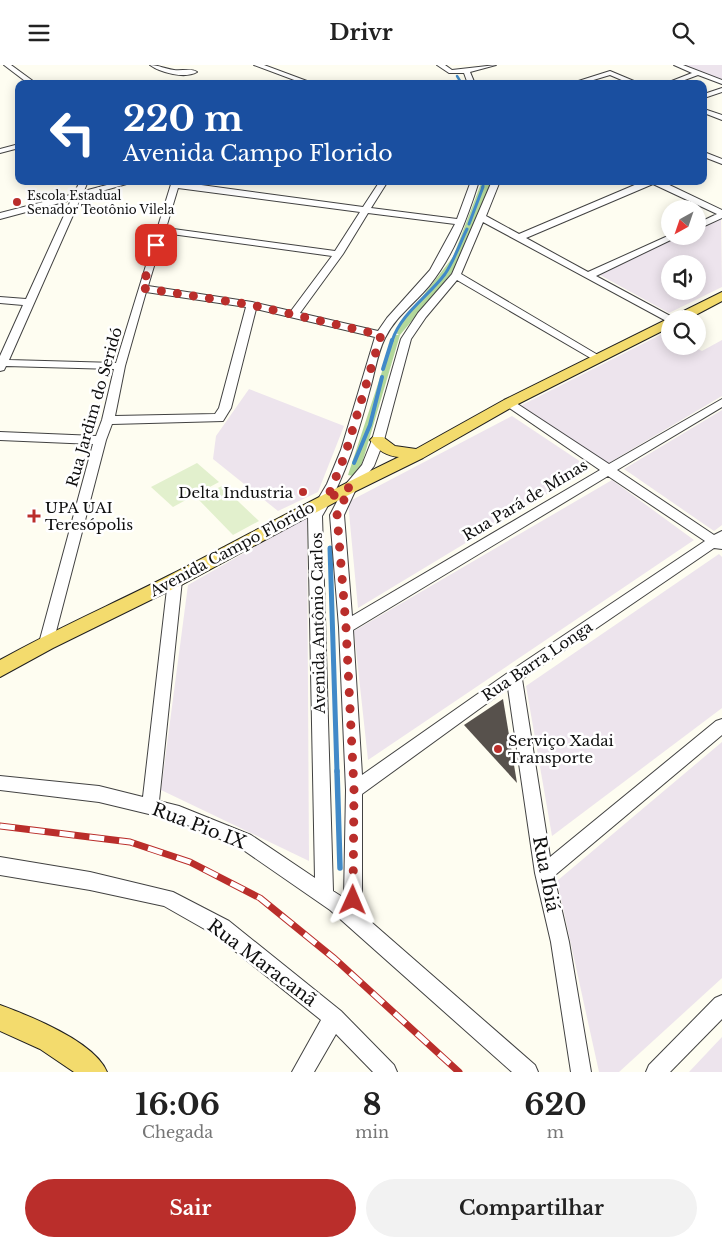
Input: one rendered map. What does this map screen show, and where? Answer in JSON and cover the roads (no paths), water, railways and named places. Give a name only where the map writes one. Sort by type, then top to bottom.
[{"type":"main road","points":[[695,310],[722,296]]},
{"type":"main road","name":"Avenida Campo Florido","points":[[2,667],[350,487],[418,454],[509,403],[661,326]]},
{"type":"main road","points":[[378,440],[391,451],[418,454]]},
{"type":"main road","points":[[0,1018],[21,1025],[80,1058],[94,1072]]},
{"type":"street","points":[[153,65],[172,72],[196,71]]},
{"type":"street","points":[[257,65],[300,80]]},
{"type":"street","points":[[440,65],[451,72],[455,80]]},
{"type":"street","points":[[451,72],[492,65]]},
{"type":"street","points":[[677,65],[722,82]]},
{"type":"street","points":[[467,68],[471,80]]},
{"type":"street","points":[[10,70],[27,80]]},
{"type":"street","points":[[586,80],[610,73],[628,80]]},
{"type":"street","points":[[678,80],[698,73]]},
{"type":"street","points":[[707,95],[722,90]]},
{"type":"street","points":[[707,112],[722,118]]},
{"type":"street","points":[[2,150],[15,148]]},
{"type":"street","points":[[707,155],[722,162]]},
{"type":"street","points":[[82,185],[1,365],[120,366]]},
{"type":"street","points":[[0,216],[116,185]]},
{"type":"street","name":"Rua Jardim do Seridó","points":[[46,643],[100,440],[108,420],[120,366],[142,288],[175,185]]},
{"type":"street","points":[[189,185],[289,201],[461,222]]},
{"type":"street","points":[[293,316],[338,254],[381,185]]},
{"type":"street","name":"Avenida Antônio Carlos","points":[[324,895],[316,516],[327,499],[345,455],[381,335],[400,310],[426,284],[454,238],[474,185]]},
{"type":"street","name":"Avenida Antônio Carlos","points":[[352,918],[354,789],[346,627],[337,515],[350,487],[368,465],[378,440],[406,339],[422,315],[456,275],[494,185]]},
{"type":"street","points":[[519,237],[643,185]]},
{"type":"street","points":[[661,185],[722,214]]},
{"type":"street","points":[[706,222],[722,214]]},
{"type":"street","points":[[481,217],[661,316]]},
{"type":"street","points":[[160,230],[338,254]]},
{"type":"street","points":[[589,275],[661,242]]},
{"type":"street","points":[[456,275],[598,358]]},
{"type":"street","points":[[142,288],[252,305],[381,335]]},
{"type":"street","points":[[0,300],[30,302]]},
{"type":"street","points":[[108,420],[219,418],[225,408],[252,305]]},
{"type":"street","name":"Rua Pará de Minas","points":[[346,627],[722,402]]},
{"type":"street","points":[[509,403],[719,541]]},
{"type":"street","points":[[0,436],[100,440]]},
{"type":"street","name":"Rua Barra Longa","points":[[354,789],[514,676],[719,541]]},
{"type":"street","points":[[150,806],[175,579]]},
{"type":"street","name":"Rua Ibiá","points":[[514,676],[544,873],[560,942],[582,1072]]},
{"type":"street","points":[[544,873],[722,727]]},
{"type":"street","name":"Rua Pio IX","points":[[0,783],[99,794],[150,806],[179,814],[245,841],[324,895],[528,1072]]},
{"type":"street","name":"Rua Maracanã","points":[[2,871],[90,881],[167,898],[222,928],[334,1018],[387,1072]]},
{"type":"street","points":[[656,1072],[722,1005]]},
{"type":"street","points":[[302,1072],[334,1018]]},
{"type":"waterway","points":[[457,76],[460,80]]},
{"type":"waterway","points":[[469,224],[483,187]]},
{"type":"waterway","points":[[392,341],[396,331],[408,314],[445,274],[467,229]]},
{"type":"waterway","points":[[383,369],[392,340]]},
{"type":"waterway","points":[[354,463],[370,425],[382,377]]},
{"type":"waterway","points":[[330,548],[337,772]]},
{"type":"waterway","points":[[337,771],[340,868]]},
{"type":"railway","points":[[0,826],[130,842],[190,862],[260,898],[335,959],[459,1072]]},
{"type":"place","name":"Escola Estadual Senador Teotônio Vilela","points":[[17,202]]},
{"type":"place","name":"Delta Industria","points":[[303,492]]},
{"type":"place","name":"UPA UAI Teresópolis","points":[[34,516]]},
{"type":"place","name":"Serviço Xadai Transporte","points":[[498,749]]}]
